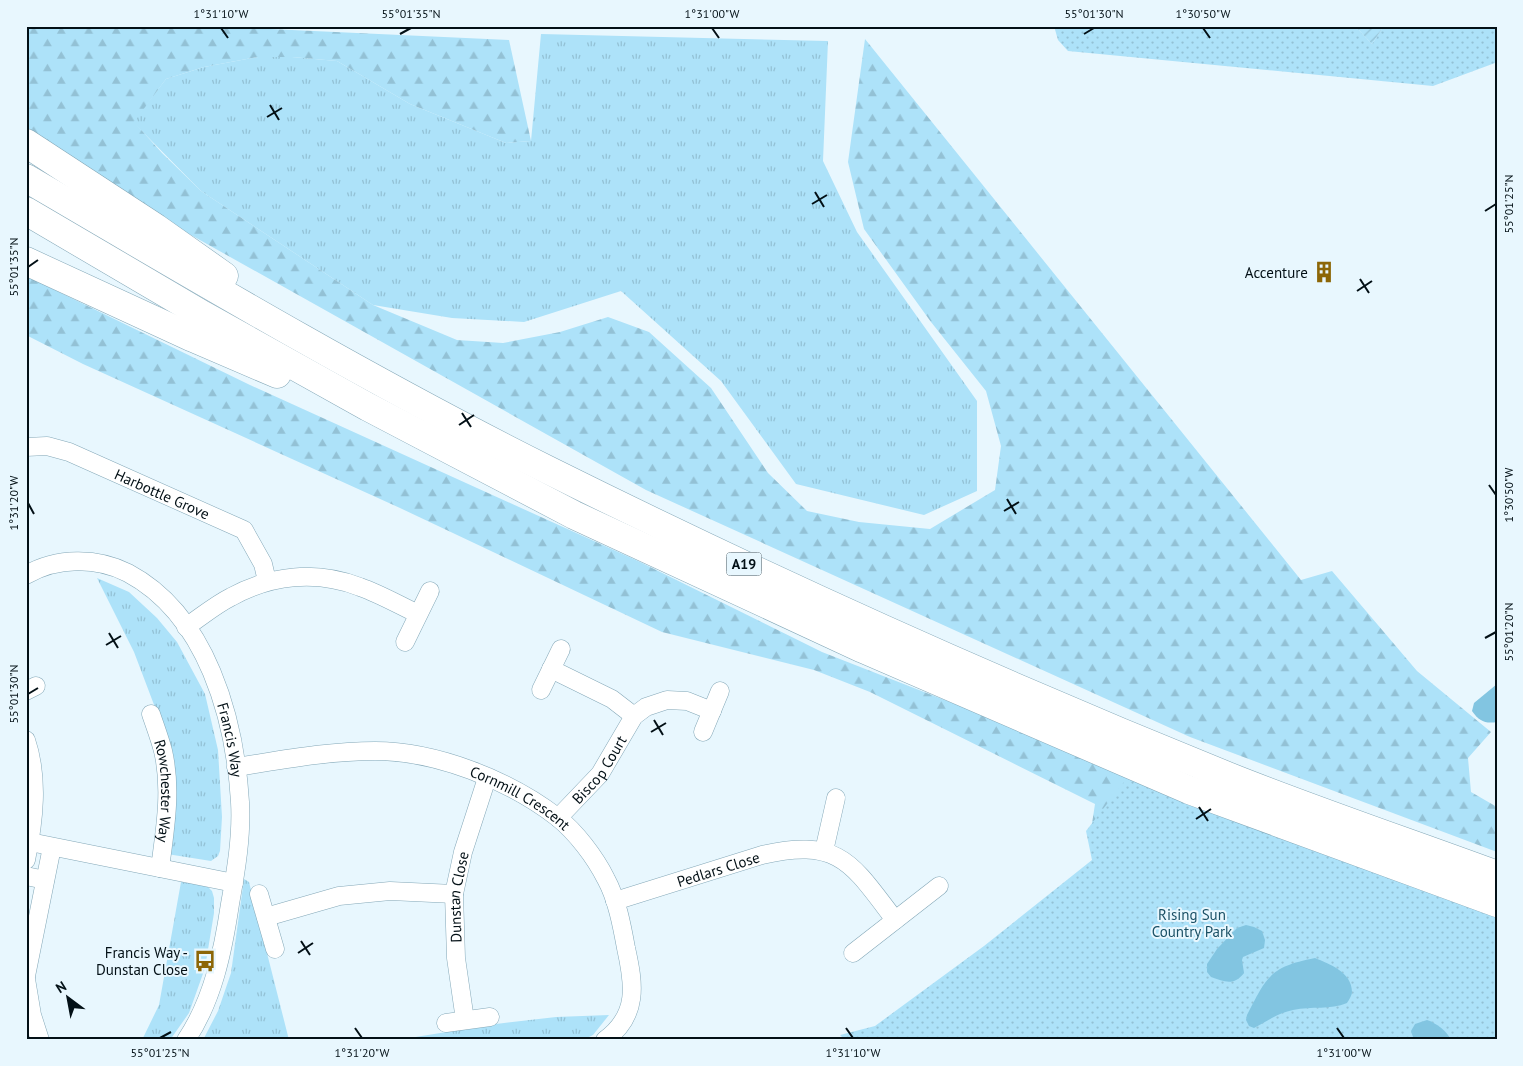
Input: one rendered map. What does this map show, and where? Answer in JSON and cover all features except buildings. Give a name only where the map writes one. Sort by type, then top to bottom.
[{"type":"highway","points":[[26,143],[223,274],[266,318]]},
{"type":"highway","name":"A19","points":[[26,178],[266,318],[454,421],[546,469],[827,604],[998,680],[1239,780],[1497,875]]},
{"type":"highway","name":"A19","points":[[26,211],[203,315],[368,407],[574,514],[863,649],[1189,790],[1497,903]]},
{"type":"highway","points":[[26,261],[193,338],[284,376],[368,407]]},
{"type":"street","name":"Harbottle Grove","points":[[26,447],[47,446],[69,452],[244,530],[263,564],[267,581]]},
{"type":"street","name":"Francis Way","points":[[26,575],[44,566],[67,561],[88,561],[118,568],[142,580],[168,605],[186,627],[207,661],[218,686],[228,719],[240,803],[234,882],[227,926],[213,982],[197,1024],[186,1040]]},
{"type":"street","points":[[186,627],[228,598],[267,581],[300,576],[336,580],[359,586],[418,614]]},
{"type":"street","points":[[405,642],[430,591]]},
{"type":"street","points":[[541,690],[561,649]]},
{"type":"street","points":[[551,670],[612,698],[634,716]]},
{"type":"street","points":[[702,732],[720,691]]},
{"type":"street","name":"Biscop Court","points":[[558,818],[600,774],[634,716],[646,706],[667,700],[687,701],[712,711]]},
{"type":"street","name":"Rowchester Way","points":[[151,714],[163,751],[167,781],[166,813],[160,868]]},
{"type":"street","points":[[26,740],[31,754],[35,788],[28,851],[52,847],[234,882]]},
{"type":"street","name":"Cornmill Crescent","points":[[236,767],[317,754],[376,751],[407,753],[438,760],[522,793],[558,818],[589,853],[607,880],[615,902],[632,972],[633,990],[631,1004],[622,1022],[612,1035],[605,1040]]},
{"type":"street","name":"Dunstan Close","points":[[465,1020],[456,958],[454,894],[463,852],[487,778]]},
{"type":"street","points":[[824,851],[836,798]]},
{"type":"street","points":[[40,1040],[32,1014],[26,977],[52,847]]},
{"type":"street","name":"Pedlars Close","points":[[615,902],[762,855],[798,849],[824,851],[850,865],[860,874],[896,920]]},
{"type":"street","points":[[26,876],[45,880]]},
{"type":"street","points":[[853,953],[939,886]]},
{"type":"street","points":[[266,917],[339,896],[390,891],[454,894]]},
{"type":"street","points":[[259,894],[275,949]]},
{"type":"street","points":[[446,1023],[490,1017]]},
{"type":"green space","points":[[26,26],[206,26],[509,40],[531,141],[506,143],[410,104],[337,61],[292,57],[258,57],[204,67],[166,79],[134,122],[162,153],[201,191],[373,305],[457,340],[503,343],[560,332],[608,317],[649,332],[711,388],[768,473],[807,511],[859,522],[930,529],[995,490],[1001,446],[986,391],[931,322],[864,229],[848,162],[865,39],[1301,580],[1332,571],[1417,671],[1491,732],[1468,758],[1471,792],[1497,807],[1497,852],[1190,737],[646,490],[182,230],[26,130]]},
{"type":"green space","points":[[1054,26],[1355,26],[1372,44],[1384,26],[1497,26],[1495,63],[1433,86],[1068,51],[1058,40]]},
{"type":"green space","points":[[1355,26],[1384,26],[1372,44]]},
{"type":"green space","points":[[541,34],[828,41],[823,161],[857,232],[977,401],[977,491],[924,515],[796,484],[721,381],[621,291],[524,322],[452,318],[373,305],[201,191],[133,122],[166,79],[204,67],[258,57],[292,57],[337,61],[410,104],[506,143],[531,141]]},
{"type":"green space","points":[[26,276],[250,385],[638,561],[822,652],[1497,916],[1114,850],[1091,830],[1095,804],[870,692],[814,670],[662,632],[400,508],[83,364],[26,335]]},
{"type":"green space","points":[[97,578],[129,592],[157,618],[177,642],[205,694],[218,750],[222,817],[220,851],[218,856],[211,861],[167,854],[156,710],[134,652]]},
{"type":"green space","name":"Rising Sun Country Park","points":[[1131,773],[1497,913],[1497,1040],[845,1040],[840,1035],[875,1026],[984,946],[1092,860],[1086,831]]},
{"type":"green space","points":[[244,879],[249,882],[289,1040],[203,1040],[218,1011],[231,973]]},
{"type":"green space","points":[[181,882],[206,885],[212,891],[214,898],[214,913],[205,968],[189,1013],[170,1040],[142,1040],[159,1005]]},
{"type":"green space","points":[[609,1015],[593,1035],[583,1040],[397,1040],[496,1024],[556,1017]]},
{"type":"shaded area","points":[[1497,684],[1497,722],[1489,723],[1477,717],[1472,711],[1474,703]]},
{"type":"shaded area","points":[[1246,925],[1262,931],[1265,940],[1264,948],[1243,957],[1244,973],[1237,980],[1229,982],[1211,977],[1207,972],[1207,964],[1217,949],[1237,928]]},
{"type":"shaded area","points":[[1315,958],[1339,970],[1348,979],[1352,992],[1347,1003],[1288,1011],[1254,1028],[1249,1026],[1246,1020],[1247,1015],[1265,982],[1288,965]]},
{"type":"shaded area","points":[[1427,1020],[1441,1028],[1451,1040],[1414,1040],[1411,1031],[1415,1024]]},
{"type":"place","name":"Accenture","points":[[1324,272]]},
{"type":"place","name":"Francis Way - Dunstan Close","points":[[205,961]]}]
